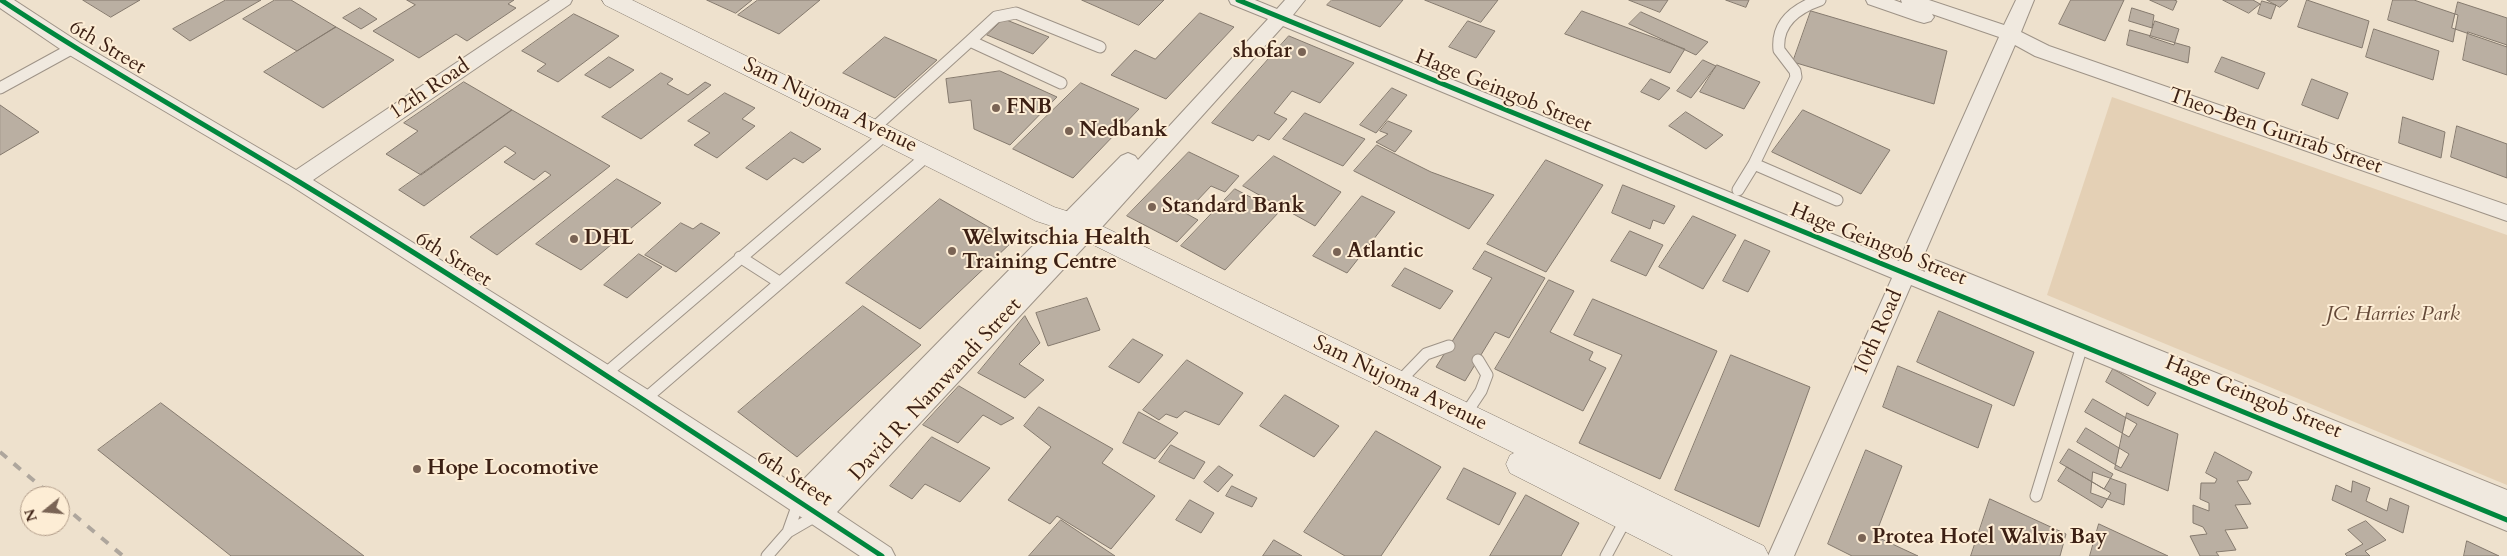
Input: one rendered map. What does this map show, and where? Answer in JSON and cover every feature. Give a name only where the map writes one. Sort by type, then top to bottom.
[{"type":"main road","name":"Sam Nujoma Avenue","points":[[613,0],[928,155],[1703,556]]},
{"type":"main road","name":"Sam Nujoma Avenue","points":[[1068,227],[1465,415],[1753,556]]},
{"type":"street","name":"6th Street","points":[[2,0],[74,48],[297,180],[644,400],[882,556]]},
{"type":"street","name":"12th Road","points":[[297,180],[563,0]]},
{"type":"street","name":"Hage Geingob Street","points":[[1238,0],[1280,6],[1738,190],[2082,346],[2507,520]]},
{"type":"street","name":"Theo-Ben Gurirab Street","points":[[1875,0],[2007,39],[2507,212]]},
{"type":"street","name":"Theo-Ben Gurirab Street","points":[[1910,0],[2007,39]]},
{"type":"street","name":"10th Road","points":[[1781,556],[2025,0]]},
{"type":"street","name":"Hage Geingob Street","points":[[1280,6],[1908,266],[2507,502]]},
{"type":"street","name":"David R. Namwandi Street","points":[[799,501],[1068,227],[1280,6]]},
{"type":"street","name":"David R. Namwandi Street","points":[[819,514],[1068,227]]},
{"type":"lane","points":[[1738,190],[1754,164],[1796,77],[1794,68],[1783,58],[1778,48],[1782,25],[1793,12],[1820,0]]},
{"type":"lane","points":[[604,375],[740,257],[880,131],[996,16],[1006,12],[1016,13],[1100,47]]},
{"type":"lane","points":[[970,41],[1061,83]]},
{"type":"lane","points":[[0,88],[74,48]]},
{"type":"lane","points":[[644,400],[928,155]]},
{"type":"lane","points":[[1754,164],[1837,200]]},
{"type":"lane","points":[[740,257],[779,282]]},
{"type":"lane","points":[[1398,383],[1420,357],[1437,347],[1449,346]]},
{"type":"lane","points":[[2036,496],[2082,346]]},
{"type":"lane","points":[[1465,415],[1481,391],[1487,376],[1478,360]]},
{"type":"lane","points":[[788,532],[799,501]]},
{"type":"lane","points":[[767,556],[788,532],[819,514]]},
{"type":"lane","points":[[1606,556],[1626,517]]},
{"type":"green space","name":"JC Harries Park","points":[[2112,97],[2507,235],[2507,485],[2047,295]]},
{"type":"building","points":[[83,0],[140,0],[111,17]]},
{"type":"building","points":[[226,0],[261,0],[190,41],[173,29]]},
{"type":"building","points":[[275,0],[291,0],[336,27],[297,51],[243,19]]},
{"type":"building","points":[[407,0],[514,0],[508,4],[516,8],[467,41],[456,34],[419,58],[373,31],[415,5]]},
{"type":"building","points":[[707,0],[752,0],[736,13]]},
{"type":"building","points":[[758,0],[820,0],[779,34],[738,15]]},
{"type":"building","points":[[1082,0],[1164,0],[1139,25]]},
{"type":"building","points":[[1332,0],[1403,0],[1380,27],[1327,5]]},
{"type":"building","points":[[1425,0],[1498,0],[1481,22]]},
{"type":"building","points":[[1629,0],[1668,0],[1660,12]]},
{"type":"building","points":[[1726,0],[1749,0],[1746,7]]},
{"type":"building","points":[[2071,0],[2124,0],[2105,41],[2059,24]]},
{"type":"building","points":[[2150,0],[2174,0],[2177,1],[2173,10]]},
{"type":"building","points":[[2223,0],[2253,0],[2260,4],[2249,13]]},
{"type":"building","points":[[2267,0],[2288,0],[2280,7]]},
{"type":"building","points":[[2307,0],[2369,21],[2362,48],[2298,27]]},
{"type":"building","points":[[2393,0],[2414,0],[2458,15],[2453,42],[2388,20]]},
{"type":"building","points":[[2262,1],[2276,5],[2271,19],[2258,14]]},
{"type":"building","points":[[2458,2],[2507,18],[2507,47],[2452,28]]},
{"type":"building","points":[[360,8],[377,19],[361,29],[343,18]]},
{"type":"building","points":[[2132,8],[2154,15],[2152,28],[2129,21]]},
{"type":"building","points":[[1582,11],[1685,49],[1670,73],[1565,34]]},
{"type":"building","points":[[1811,11],[1947,51],[1934,104],[1793,62]]},
{"type":"building","points":[[1641,12],[1708,42],[1696,55],[1629,24]]},
{"type":"building","points":[[1200,13],[1234,27],[1166,99],[1111,75],[1135,50],[1155,59]]},
{"type":"building","points":[[574,14],[619,36],[558,82],[537,71],[546,64],[522,51]]},
{"type":"building","points":[[1004,19],[1049,37],[1033,54],[987,35]]},
{"type":"building","points":[[1468,21],[1495,31],[1476,58],[1449,47]]},
{"type":"building","points":[[2155,21],[2179,29],[2174,45],[2150,37]]},
{"type":"building","points":[[336,27],[394,60],[323,108],[264,72]]},
{"type":"building","points":[[2374,29],[2439,51],[2433,80],[2366,57]]},
{"type":"building","points":[[2130,30],[2190,47],[2188,63],[2127,45]]},
{"type":"building","points":[[2468,32],[2507,45],[2507,75],[2463,60]]},
{"type":"building","points":[[1289,36],[1354,63],[1320,103],[1292,91],[1274,113],[1287,119],[1269,140],[1258,135],[1253,141],[1212,123]]},
{"type":"building","points":[[885,37],[937,60],[895,98],[843,73]]},
{"type":"building","points":[[609,57],[634,70],[610,88],[585,75]]},
{"type":"building","points":[[2222,57],[2265,73],[2258,89],[2215,72]]},
{"type":"building","points":[[1703,60],[1716,66],[1691,98],[1677,91]]},
{"type":"building","points":[[1717,65],[1760,82],[1744,109],[1700,92]]},
{"type":"building","points":[[1000,71],[1057,97],[1010,145],[974,129],[971,100],[949,103],[946,79]]},
{"type":"building","points":[[661,73],[673,79],[667,84],[688,95],[705,82],[711,85],[641,139],[602,117]]},
{"type":"building","points":[[1651,79],[1670,88],[1659,100],[1641,92]]},
{"type":"building","points":[[2312,79],[2348,93],[2338,119],[2302,105]]},
{"type":"building","points":[[464,82],[512,110],[421,175],[386,154],[418,131],[404,123]]},
{"type":"building","points":[[1081,83],[1139,109],[1073,178],[1013,149]]},
{"type":"building","points":[[1392,88],[1407,95],[1376,133],[1360,125]]},
{"type":"building","points":[[725,93],[755,108],[742,119],[755,126],[717,158],[694,145],[710,133],[688,121]]},
{"type":"building","points":[[0,105],[39,132],[0,155]]},
{"type":"building","points":[[512,110],[610,166],[497,255],[470,237],[551,175],[545,171],[534,180],[504,162],[516,153],[505,146],[424,206],[399,190]]},
{"type":"building","points":[[1803,110],[1890,150],[1861,194],[1772,152]]},
{"type":"building","points":[[1686,112],[1723,135],[1706,149],[1669,126]]},
{"type":"building","points":[[1305,113],[1365,139],[1343,166],[1283,139]]},
{"type":"building","points":[[2403,117],[2445,132],[2441,158],[2399,143]]},
{"type":"building","points":[[1388,121],[1412,131],[1395,152],[1376,142],[1388,134],[1380,131]]},
{"type":"building","points":[[2457,126],[2507,144],[2507,178],[2451,157]]},
{"type":"building","points":[[791,132],[821,149],[803,163],[794,158],[767,180],[746,168]]},
{"type":"building","points":[[1377,145],[1431,172],[1494,195],[1469,229],[1354,171]]},
{"type":"building","points":[[1189,152],[1239,176],[1225,192],[1211,186],[1195,203],[1186,201],[1178,209],[1198,220],[1177,242],[1127,216]]},
{"type":"building","points":[[1274,156],[1341,192],[1315,226],[1243,186]]},
{"type":"building","points":[[1546,160],[1603,185],[1546,272],[1487,244]]},
{"type":"building","points":[[617,179],[661,203],[581,270],[536,244]]},
{"type":"building","points":[[1623,185],[1675,206],[1664,224],[1653,220],[1650,229],[1612,213]]},
{"type":"building","points":[[1235,189],[1279,212],[1225,270],[1181,246]]},
{"type":"building","points":[[1362,196],[1395,212],[1347,273],[1313,256]]},
{"type":"building","points":[[940,199],[1013,241],[920,329],[846,283]]},
{"type":"building","points":[[1693,216],[1736,235],[1703,289],[1659,267]]},
{"type":"building","points":[[681,223],[693,229],[701,223],[720,233],[676,272],[645,255]]},
{"type":"building","points":[[1630,231],[1663,245],[1646,276],[1611,261]]},
{"type":"building","points":[[1745,240],[1770,251],[1748,292],[1723,281]]},
{"type":"building","points":[[1485,251],[1545,278],[1509,338],[1495,332],[1465,381],[1436,367],[1492,278],[1473,269]]},
{"type":"building","points":[[639,254],[662,267],[627,298],[604,285]]},
{"type":"building","points":[[1405,268],[1453,291],[1440,309],[1392,286]]},
{"type":"building","points":[[1549,280],[1574,291],[1550,332],[1593,352],[1589,360],[1606,368],[1583,411],[1495,369]]},
{"type":"building","points":[[1087,298],[1100,330],[1048,346],[1036,313]]},
{"type":"building","points":[[1593,299],[1717,351],[1660,479],[1579,443],[1622,355],[1574,335]]},
{"type":"building","points":[[863,306],[921,345],[797,457],[738,412]]},
{"type":"building","points":[[1939,311],[2034,352],[2014,406],[1917,362]]},
{"type":"building","points":[[1025,316],[1040,343],[1019,364],[1044,380],[1025,398],[978,373]]},
{"type":"building","points":[[1133,339],[1163,355],[1139,383],[1109,367]]},
{"type":"building","points":[[1731,355],[1810,387],[1759,527],[1675,490]]},
{"type":"building","points":[[1187,360],[1243,393],[1219,425],[1185,411],[1177,418],[1166,414],[1159,420],[1143,410]]},
{"type":"building","points":[[1898,366],[1992,405],[1978,448],[1883,407]]},
{"type":"building","points":[[2113,369],[2156,393],[2148,406],[2106,382]]},
{"type":"building","points":[[959,386],[1014,418],[1001,425],[983,415],[958,443],[923,425]]},
{"type":"building","points":[[1285,395],[1339,426],[1314,457],[1260,426]]},
{"type":"building","points":[[2093,399],[2137,424],[2129,437],[2085,412]]},
{"type":"building","points":[[161,403],[364,556],[231,556],[98,450]]},
{"type":"building","points":[[1039,407],[1113,449],[1102,463],[1155,496],[1111,549],[1057,516],[1050,524],[1008,500],[1051,447],[1024,426]]},
{"type":"building","points":[[1139,412],[1178,433],[1155,459],[1123,443]]},
{"type":"building","points":[[2127,413],[2178,434],[2168,491],[2115,469]]},
{"type":"building","points":[[2086,428],[2129,454],[2121,468],[2077,442]]},
{"type":"building","points":[[1376,431],[1441,467],[1381,556],[1345,556],[1304,532]]},
{"type":"building","points":[[932,437],[990,468],[960,502],[925,484],[912,499],[890,486]]},
{"type":"building","points":[[1171,445],[1205,462],[1194,479],[1159,462]]},
{"type":"building","points":[[2069,449],[2113,474],[2104,489],[2060,463]]},
{"type":"building","points":[[1866,450],[1902,466],[1875,536],[1918,556],[1852,556],[1828,544]]},
{"type":"building","points":[[2215,452],[2252,472],[2248,480],[2237,481],[2251,504],[2235,505],[2248,528],[2225,530],[2236,550],[2216,552],[2219,556],[2200,556],[2190,536],[2207,534],[2203,527],[2193,523],[2193,505],[2209,511],[2209,503],[2200,499],[2201,483],[2215,483],[2217,479],[2206,473]]},
{"type":"building","points":[[1219,466],[1233,475],[1218,492],[1204,482]]},
{"type":"building","points":[[2067,467],[2111,493],[2102,508],[2058,481]]},
{"type":"building","points":[[1464,468],[1516,493],[1499,525],[1447,499]]},
{"type":"building","points":[[2093,472],[2126,484],[2124,505],[2091,493]]},
{"type":"building","points":[[2353,481],[2370,488],[2366,501],[2387,511],[2390,498],[2409,506],[2403,533],[2332,500],[2336,485],[2351,492]]},
{"type":"building","points":[[1232,486],[1257,498],[1252,507],[1226,496]]},
{"type":"building","points":[[1526,495],[1579,523],[1561,556],[1490,556]]},
{"type":"building","points":[[1990,499],[2066,534],[2060,556],[1971,556]]},
{"type":"building","points":[[1190,500],[1214,513],[1201,533],[1176,520]]},
{"type":"building","points":[[1061,520],[1115,556],[1029,556]]},
{"type":"building","points":[[2366,521],[2386,540],[2365,551],[2370,556],[2347,556],[2345,554],[2363,544],[2348,530]]},
{"type":"building","points":[[2099,524],[2168,556],[2090,556]]},
{"type":"building","points":[[1274,540],[1302,556],[1263,556]]},
{"type":"building","points":[[2467,541],[2499,556],[2464,556]]},
{"type":"railway","points":[[0,452],[40,486]]},
{"type":"railway","points":[[70,511],[123,556]]},
{"type":"cycle path","points":[[1,0],[73,48],[297,180],[644,400],[882,556]]},
{"type":"cycle path","points":[[1238,0],[2507,520]]},
{"type":"place","name":"shofar","points":[[1302,52]]},
{"type":"place","name":"FNB","points":[[996,108]]},
{"type":"place","name":"Nedbank","points":[[1069,131]]},
{"type":"place","name":"Standard Bank","points":[[1152,207]]},
{"type":"place","name":"DHL","points":[[574,239]]},
{"type":"place","name":"Welwitschia Health Training Centre","points":[[952,251]]},
{"type":"place","name":"Atlantic","points":[[1337,252]]},
{"type":"place","name":"Hope Locomotive","points":[[417,469]]},
{"type":"place","name":"Protea Hotel Walvis Bay","points":[[1862,538]]}]
